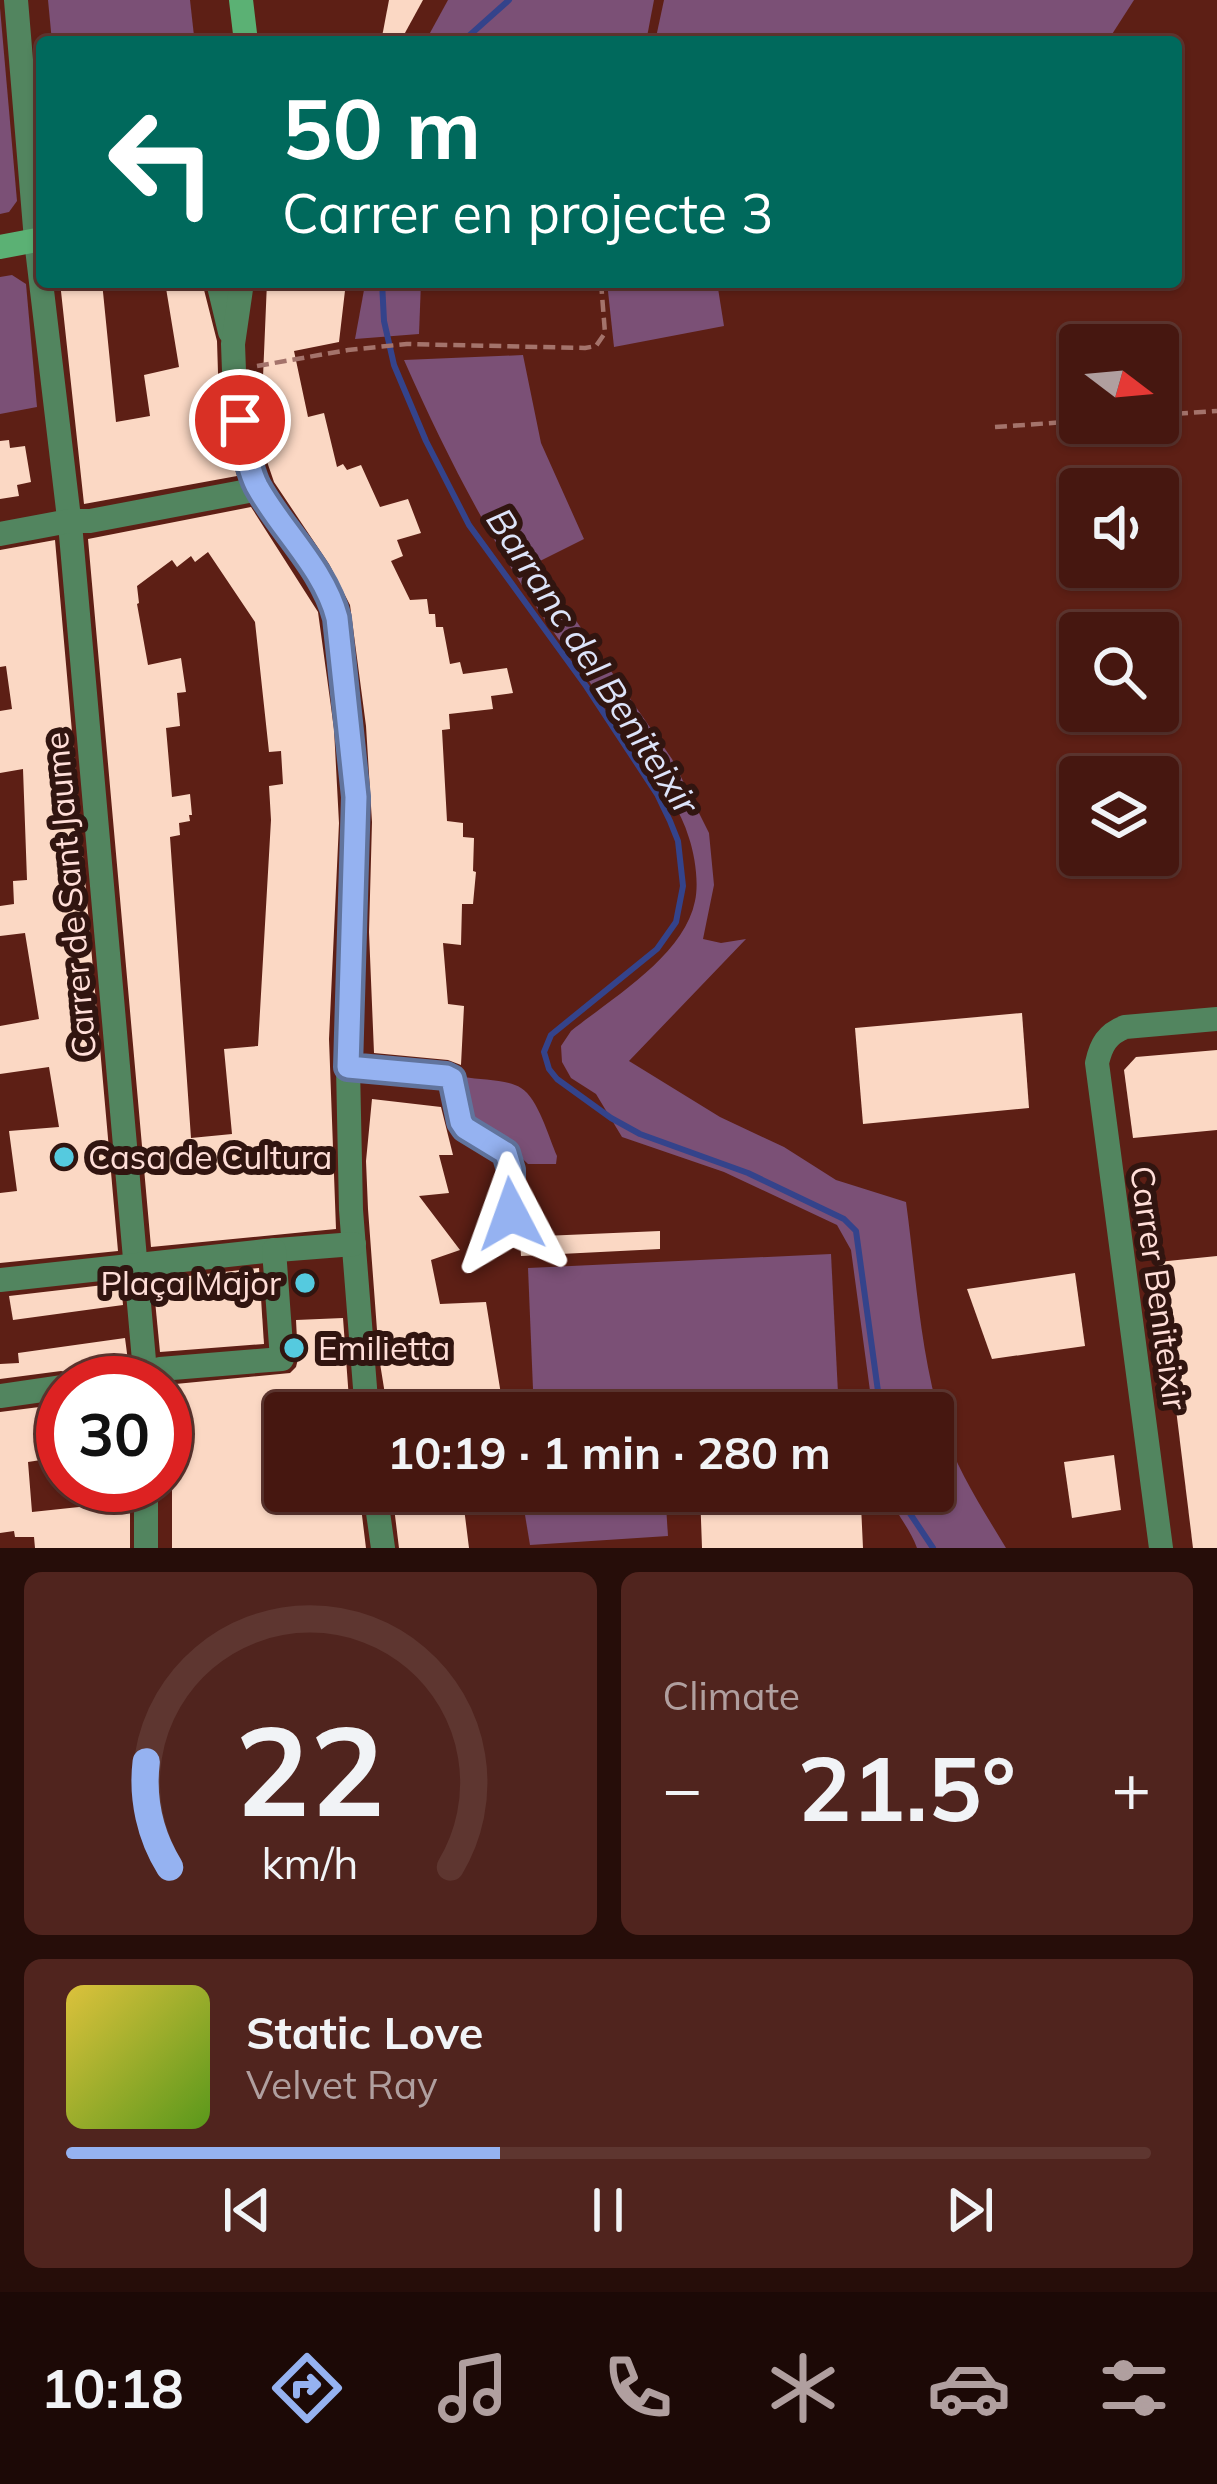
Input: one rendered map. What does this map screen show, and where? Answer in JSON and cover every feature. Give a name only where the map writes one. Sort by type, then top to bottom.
[{"type":"street","name":"Carrer de Sant Jaume","points":[[16,0],[36,208]]},
{"type":"street","points":[[234,36],[241,5]]},
{"type":"street","points":[[241,5],[244,36]]},
{"type":"street","points":[[0,247],[36,240]]},
{"type":"street","name":"Carrer de Sant Jaume","points":[[44,288],[144,1356]]},
{"type":"street","points":[[219,288],[233,344]]},
{"type":"street","points":[[241,288],[233,344],[246,451],[259,489],[315,573],[337,618],[356,797],[348,1067],[351,1210],[365,1392]]},
{"type":"street","points":[[0,533],[259,489]]},
{"type":"street","name":"Carrer Beniteixir","points":[[1161,1548],[1097,1064],[1106,1038],[1115,1030],[1217,1019]]},
{"type":"street","points":[[348,1067],[452,1079],[465,1128],[506,1153],[511,1214]]},
{"type":"street","points":[[0,1280],[354,1244]]},
{"type":"street","points":[[192,1367],[282,1360],[270,1250]]},
{"type":"street","points":[[0,1396],[36,1391]]},
{"type":"street","points":[[146,1512],[146,1548]]},
{"type":"street","points":[[378,1512],[383,1548]]},
{"type":"path","points":[[234,370],[406,344],[596,346],[605,334],[601,288]]},
{"type":"path","points":[[1179,414],[1217,411]]},
{"type":"path","points":[[995,427],[1059,422]]},
{"type":"shaded area","points":[[48,0],[190,0],[194,36],[51,36]]},
{"type":"shaded area","points":[[448,0],[654,0],[647,36],[428,36]]},
{"type":"shaded area","points":[[664,0],[1134,0],[1111,36],[656,36]]},
{"type":"shaded area","points":[[0,8],[17,201],[9,212],[0,214]]},
{"type":"shaded area","points":[[12,275],[26,284],[37,407],[0,414],[0,277]]},
{"type":"shaded area","points":[[421,288],[419,334],[355,339],[364,290]]},
{"type":"shaded area","points":[[608,288],[718,288],[724,326],[614,347]]},
{"type":"shaded area","points":[[523,355],[541,443],[584,539],[536,563],[672,759],[709,833],[714,885],[703,939],[721,943],[746,939],[629,1061],[836,1180],[906,1202],[934,1392],[870,1392],[851,1250],[837,1225],[724,1172],[622,1137],[596,1094],[571,1078],[562,1062],[561,1046],[571,1031],[644,974],[677,940],[695,901],[691,845],[675,807],[508,563],[404,360]]},
{"type":"shaded area","points":[[464,1077],[509,1083],[527,1093],[547,1129],[556,1164],[528,1164],[509,1146],[470,1124]]},
{"type":"shaded area","points":[[831,1254],[838,1392],[533,1392],[528,1268]]},
{"type":"shaded area","points":[[954,1454],[1006,1548],[917,1548],[897,1512],[954,1512]]},
{"type":"shaded area","points":[[524,1512],[666,1512],[668,1536],[530,1545]]},
{"type":"building","points":[[389,0],[423,0],[403,36],[382,36]]},
{"type":"building","points":[[61,288],[103,288],[116,422],[150,416],[144,375],[179,367],[166,288],[204,288],[217,341],[218,373],[237,476],[84,504]]},
{"type":"building","points":[[267,288],[345,288],[339,342],[294,351],[308,417],[324,413],[337,467],[343,464],[347,470],[361,465],[380,507],[408,499],[421,533],[397,540],[403,556],[391,561],[410,600],[427,599],[436,627],[443,627],[450,664],[460,662],[463,674],[507,668],[513,693],[491,696],[493,709],[449,714],[450,729],[442,730],[447,821],[463,823],[463,837],[474,838],[476,872],[473,904],[462,904],[461,945],[443,943],[448,1004],[464,1006],[461,1065],[374,1053],[369,932],[372,822],[366,726],[350,605],[329,564],[274,482],[262,447],[252,380],[263,377]]},
{"type":"building","points":[[9,440],[10,448],[25,446],[31,482],[17,485],[19,496],[0,499],[0,441]]},
{"type":"building","points":[[251,507],[318,612],[334,729],[339,823],[329,1039],[336,1229],[151,1247],[88,539]],"holes":[[[208,552],[255,622],[269,752],[281,751],[283,784],[269,786],[258,1046],[224,1049],[232,1134],[191,1138],[170,837],[180,835],[179,823],[190,821],[192,815],[190,794],[172,797],[166,728],[180,726],[177,693],[186,692],[181,658],[148,665],[137,586],[172,560],[177,567],[191,556],[195,562]]]},
{"type":"building","points":[[55,540],[118,1251],[0,1263],[0,1193],[17,1191],[9,1131],[59,1127],[49,1067],[0,1074],[0,1026],[39,1019],[25,933],[0,936],[0,906],[14,904],[13,881],[27,880],[23,769],[0,773],[0,711],[12,709],[6,666],[0,667],[0,550]]},
{"type":"building","points":[[1022,1013],[1029,1108],[863,1124],[855,1028]]},
{"type":"building","points":[[1217,1050],[1217,1130],[1133,1138],[1124,1070],[1136,1057]]},
{"type":"building","points":[[372,1099],[441,1107],[453,1155],[439,1155],[449,1193],[419,1196],[460,1250],[431,1260],[440,1304],[486,1302],[501,1392],[385,1392],[366,1161]]},
{"type":"building","points":[[660,1231],[660,1249],[521,1256],[520,1237]]},
{"type":"building","points":[[1217,1256],[1217,1548],[1193,1548],[1158,1262]]},
{"type":"building","points":[[259,1268],[264,1344],[160,1352],[153,1280]]},
{"type":"building","points":[[1075,1273],[1085,1346],[992,1359],[967,1289]]},
{"type":"building","points":[[121,1283],[123,1305],[13,1320],[9,1296]]},
{"type":"building","points":[[343,1318],[348,1392],[264,1392],[264,1512],[362,1512],[366,1548],[172,1548],[172,1512],[192,1512],[192,1382],[290,1373],[298,1359],[296,1320]]},
{"type":"building","points":[[125,1338],[127,1356],[36,1356],[36,1374],[0,1379],[0,1364],[19,1363],[18,1353]]},
{"type":"building","points":[[36,1407],[36,1461],[28,1462],[32,1512],[130,1512],[130,1548],[35,1548],[34,1537],[15,1537],[14,1531],[0,1533],[0,1412]]},
{"type":"building","points":[[1114,1455],[1121,1510],[1072,1518],[1064,1462]]},
{"type":"building","points":[[395,1512],[464,1512],[469,1548],[399,1548]]},
{"type":"building","points":[[701,1512],[861,1512],[863,1548],[702,1548]]},
{"type":"waterway","name":"Barranc del Beniteixir","points":[[469,36],[509,0]]},
{"type":"waterway","name":"Barranc del Beniteixir","points":[[382,288],[394,365],[469,525],[586,686],[657,794],[678,841],[683,886],[676,922],[657,949],[551,1035],[544,1052],[549,1069],[611,1118],[640,1134],[748,1173],[844,1219],[856,1231],[878,1392]]},
{"type":"waterway","name":"Barranc del Beniteixir","points":[[909,1512],[933,1548]]},
{"type":"place","name":"Casa de Cultura","points":[[64,1157]]},
{"type":"place","name":"Plaça Major","points":[[305,1283]]},
{"type":"place","name":"Emilietta","points":[[294,1348]]},
{"type":"route","points":[[240,420],[251,473],[330,598],[337,618],[356,797],[348,1067],[452,1079],[465,1128],[506,1153],[511,1214]]}]
